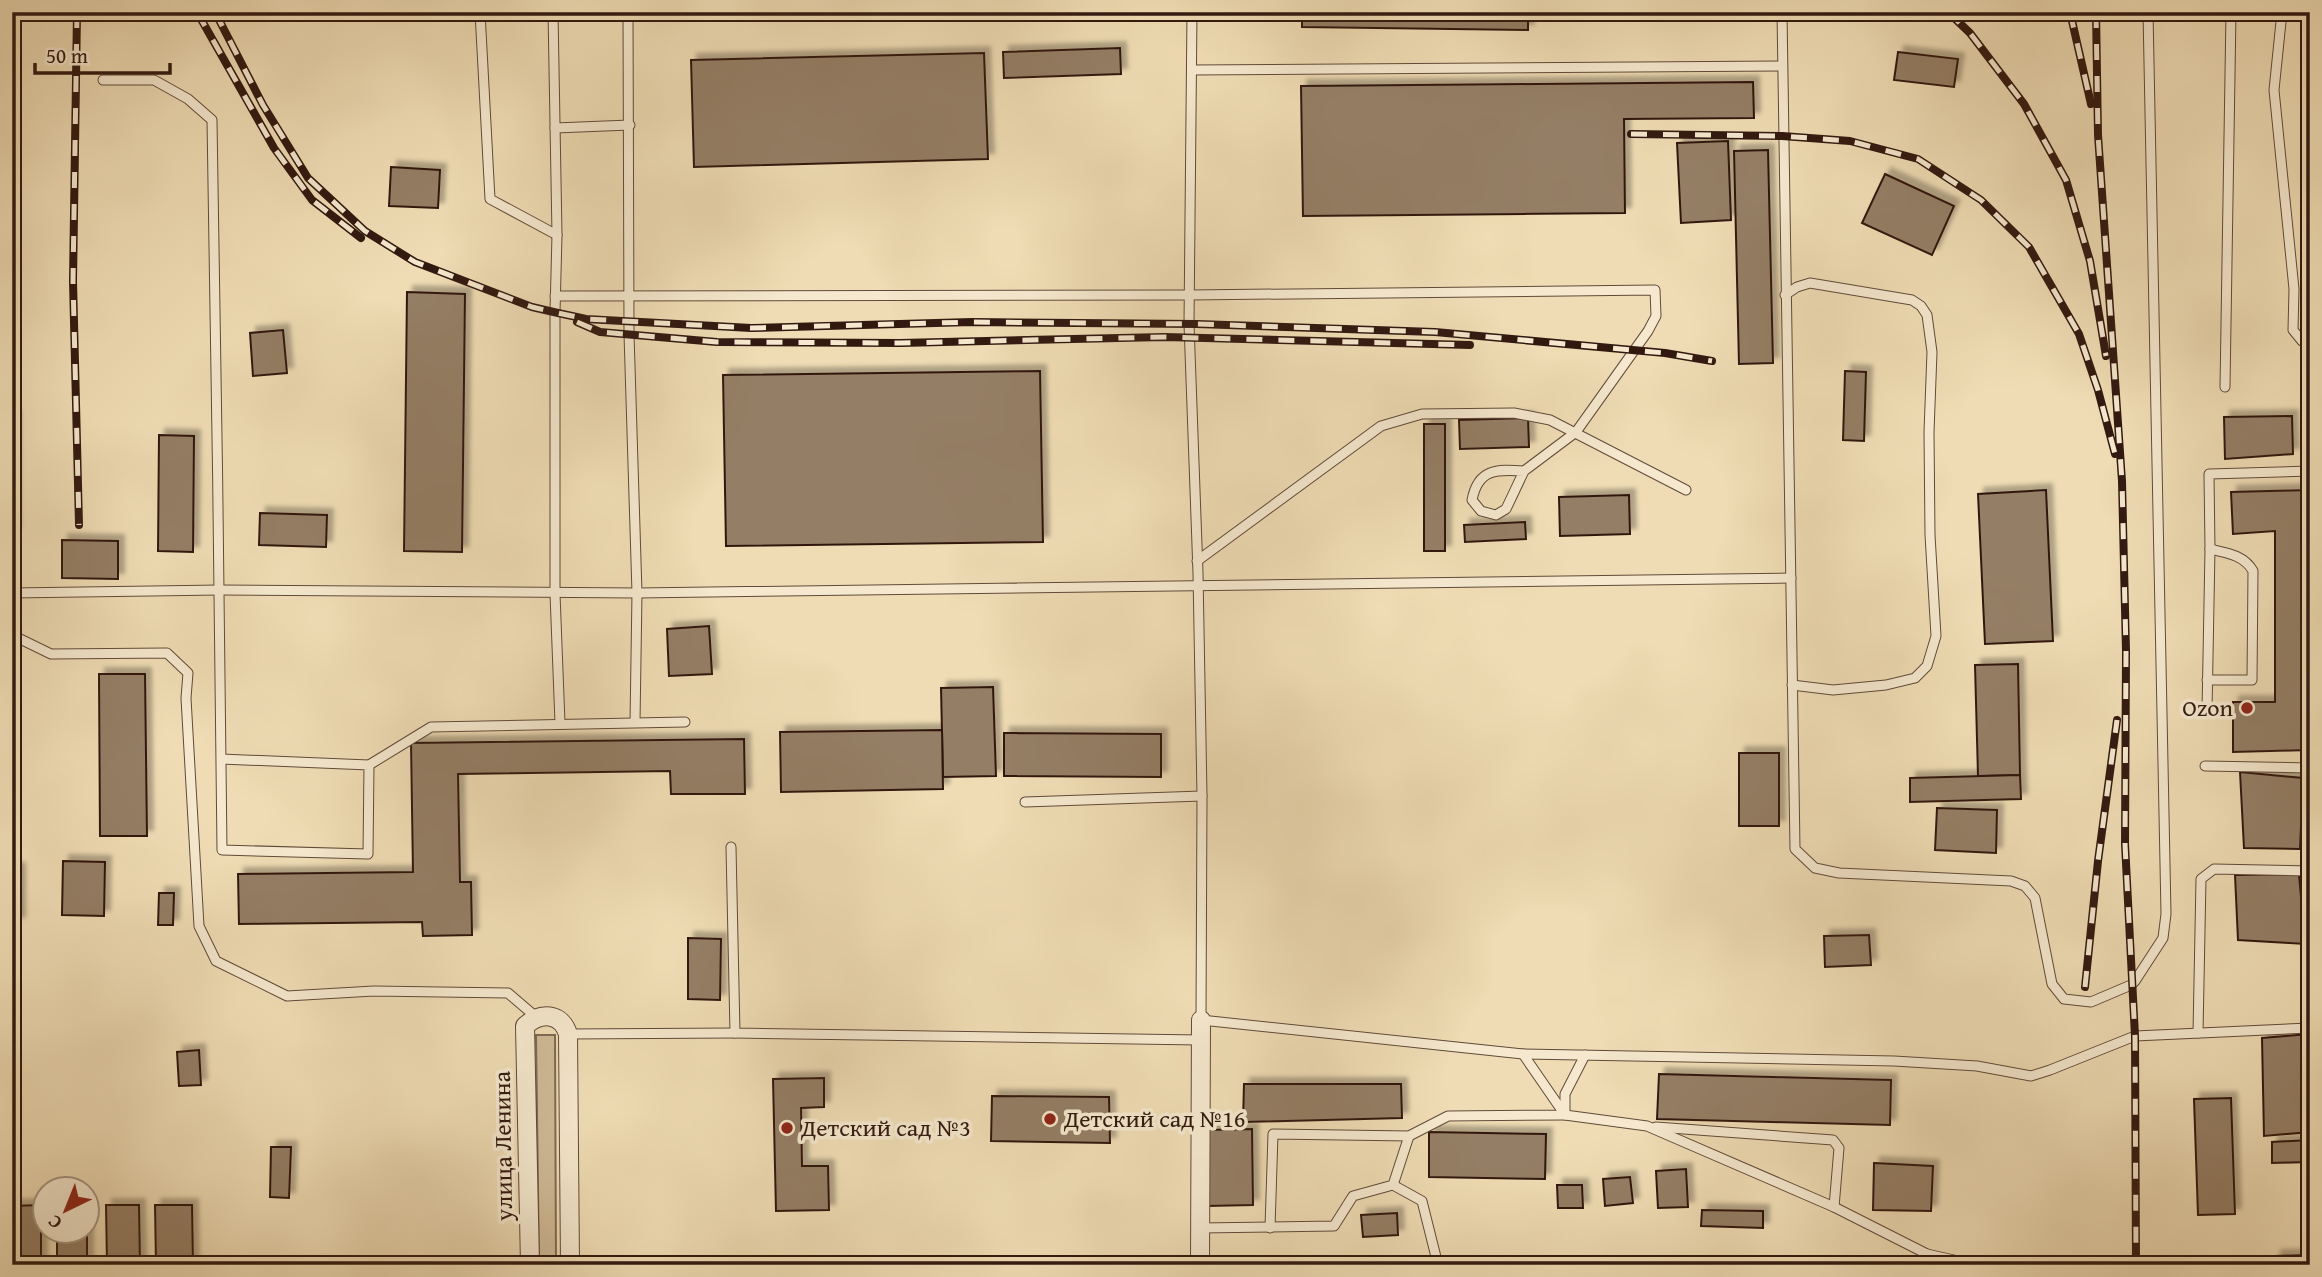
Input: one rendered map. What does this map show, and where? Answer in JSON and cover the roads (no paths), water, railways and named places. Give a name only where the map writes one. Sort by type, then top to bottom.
[{"type":"street","points":[[530,1021],[549,1015],[566,1026],[568,1034],[570,1265]]},
{"type":"street","points":[[1200,1262],[1201,1020]]},
{"type":"street","name":"улица Ленина","points":[[530,1021],[530,1265]]},
{"type":"lane","points":[[480,12],[490,199],[557,235]]},
{"type":"lane","points":[[553,12],[557,235],[555,594],[560,723]]},
{"type":"lane","points":[[628,12],[631,296],[629,334],[637,593],[635,722]]},
{"type":"lane","points":[[1192,12],[1190,339],[1202,796],[1201,1020],[1523,1054],[1894,1060],[1977,1066],[2031,1076],[2135,1036],[2310,1028]]},
{"type":"lane","points":[[1782,12],[1795,849],[1815,868],[1839,873],[2011,881],[2025,886],[2035,898],[2052,984],[2064,999],[2091,1002],[2135,981],[2163,938],[2166,914],[2148,12]]},
{"type":"lane","points":[[2225,387],[2231,12]]},
{"type":"lane","points":[[2282,12],[2274,90],[2294,289],[2293,330],[2302,341],[2310,344]]},
{"type":"lane","points":[[1192,70],[1782,66]]},
{"type":"lane","points":[[103,80],[154,80],[188,99],[212,120],[222,850],[368,854],[369,765]]},
{"type":"lane","points":[[555,128],[630,125]]},
{"type":"lane","points":[[1785,295],[1810,283],[1912,300],[1922,306],[1927,315],[1932,352],[1929,432],[1930,535],[1936,636],[1927,666],[1915,678],[1886,685],[1833,690],[1792,685]]},
{"type":"lane","points":[[555,296],[1190,295],[1655,290],[1656,316],[1648,331],[1576,432],[1524,471],[1506,509],[1496,515],[1480,511],[1472,500],[1475,488],[1485,475],[1499,469],[1524,471]]},
{"type":"lane","points":[[1197,561],[1381,426],[1422,414],[1514,413],[1550,420],[1686,490]]},
{"type":"lane","points":[[2207,711],[2209,474],[2310,471]]},
{"type":"lane","points":[[2207,680],[2252,680],[2253,571],[2249,563],[2236,555],[2210,549]]},
{"type":"lane","points":[[12,593],[220,590],[555,594],[1791,578]]},
{"type":"lane","points":[[12,635],[51,654],[167,653],[188,673],[186,698],[199,926],[216,961],[287,996],[374,991],[508,993],[530,1021]]},
{"type":"lane","points":[[221,759],[369,765],[431,727],[685,722]]},
{"type":"lane","points":[[2205,766],[2310,768]]},
{"type":"lane","points":[[1026,802],[1202,796]]},
{"type":"lane","points":[[731,847],[735,1033]]},
{"type":"lane","points":[[2198,1033],[2201,879],[2214,869],[2310,870]]},
{"type":"lane","points":[[568,1034],[735,1033],[1200,1040]]},
{"type":"lane","points":[[1523,1054],[1566,1115]]},
{"type":"lane","points":[[1566,1115],[1565,1094],[1585,1055]]},
{"type":"lane","points":[[1270,1228],[1273,1134],[1409,1136],[1448,1116],[1566,1115],[1647,1126],[1833,1140],[1839,1148],[1834,1207]]},
{"type":"lane","points":[[1647,1126],[1834,1207],[1927,1254],[1976,1265]]},
{"type":"lane","points":[[1393,1185],[1409,1136]]},
{"type":"lane","points":[[1200,1228],[1334,1226],[1353,1196],[1393,1185],[1422,1201],[1438,1265]]},
{"type":"lane","points":[[1927,1254],[1933,1265]]},
{"type":"lane","points":[[1155,1265],[1200,1262]]},
{"type":"railway","points":[[77,12],[73,281],[79,525]]},
{"type":"railway","points":[[197,12],[274,148],[312,200],[361,238]]},
{"type":"railway","points":[[215,12],[263,105],[308,178],[365,231],[415,262],[532,307],[586,319],[751,328],[972,322],[1197,324],[1435,332],[1665,353],[1712,361]]},
{"type":"railway","points":[[1948,12],[1970,33],[2024,104],[2066,180],[2090,261],[2106,356]]},
{"type":"railway","points":[[2070,12],[2091,104]]},
{"type":"railway","points":[[2096,12],[2098,135],[2122,481],[2126,651],[2125,844],[2135,1036],[2136,1265]]},
{"type":"railway","points":[[1631,134],[1782,136],[1850,141],[1918,159],[1981,200],[2029,247],[2079,334],[2098,390],[2115,454]]},
{"type":"railway","points":[[577,322],[600,332],[717,342],[900,343],[1165,337],[1470,345]]},
{"type":"railway","points":[[2085,987],[2117,720]]},
{"type":"place","name":"Ozon","points":[[2247,708]]},
{"type":"place","name":"Детский сад №16","points":[[1050,1119]]},
{"type":"place","name":"Детский сад №3","points":[[787,1128]]}]
